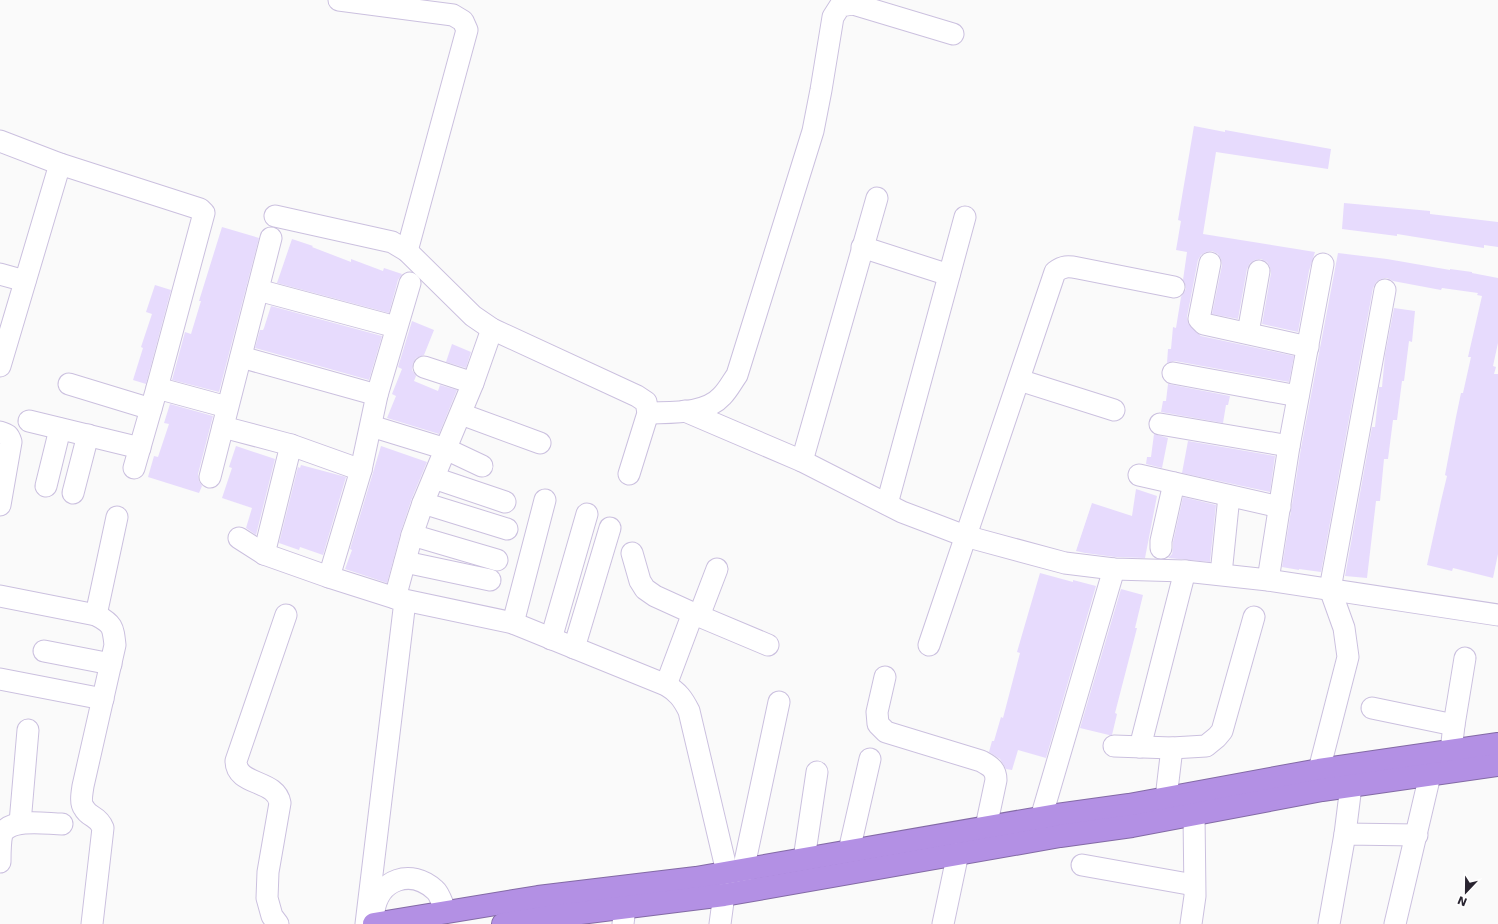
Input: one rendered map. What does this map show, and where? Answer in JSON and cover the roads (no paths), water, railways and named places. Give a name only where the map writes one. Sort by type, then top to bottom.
[{"type":"highway","points":[[503,924],[617,916],[732,893],[958,853],[1132,826],[1193,804],[1319,770],[1498,744]]},
{"type":"highway","points":[[372,924],[538,897],[696,878],[986,827],[1166,798],[1193,804],[1322,790],[1498,765]]},
{"type":"street","points":[[339,0],[435,6],[463,20],[467,30],[408,251]]},
{"type":"street","points":[[648,413],[685,412],[708,406],[722,397],[737,375],[813,131],[833,17],[840,6],[854,4],[953,34]]},
{"type":"street","points":[[0,141],[60,164],[200,209],[204,213],[134,468]]},
{"type":"street","points":[[0,366],[3,346],[25,281],[60,164]]},
{"type":"street","points":[[802,461],[877,198]]},
{"type":"street","points":[[275,216],[386,240],[399,245],[408,251],[473,316],[492,329],[637,396],[646,402],[648,413],[629,474]]},
{"type":"street","points":[[887,504],[965,217]]},
{"type":"street","points":[[210,476],[271,238]]},
{"type":"street","points":[[862,247],[949,275]]},
{"type":"street","points":[[1210,263],[1199,319],[1204,324],[1308,347]]},
{"type":"street","points":[[1268,580],[1289,446],[1323,264]]},
{"type":"street","points":[[928,645],[1056,272],[1061,267],[1068,266],[1174,287]]},
{"type":"street","points":[[1248,334],[1259,271]]},
{"type":"street","points":[[0,274],[25,281]]},
{"type":"street","points":[[329,577],[361,470],[377,395],[410,283]]},
{"type":"street","points":[[258,290],[396,327]]},
{"type":"street","points":[[1319,770],[1348,657],[1344,628],[1330,589],[1385,290]]},
{"type":"street","points":[[366,924],[405,562],[423,503],[461,414],[492,329]]},
{"type":"street","points":[[241,358],[377,395]]},
{"type":"street","points":[[424,367],[473,383]]},
{"type":"street","points":[[1173,373],[1298,396]]},
{"type":"street","points":[[1019,380],[1114,410]]},
{"type":"street","points":[[69,384],[151,409]]},
{"type":"street","points":[[157,388],[227,407]]},
{"type":"street","points":[[685,412],[802,461],[902,512],[965,536],[1065,563],[1114,569],[1185,571],[1221,574],[1498,615]]},
{"type":"street","points":[[461,414],[540,443]]},
{"type":"street","points":[[29,421],[140,448]]},
{"type":"street","points":[[1160,424],[1289,446]]},
{"type":"street","points":[[371,426],[446,449],[482,466]]},
{"type":"street","points":[[223,427],[292,445],[361,470]]},
{"type":"street","points":[[46,486],[60,429]]},
{"type":"street","points":[[0,432],[10,437],[11,442],[3,464],[0,505]]},
{"type":"street","points":[[73,493],[88,435]]},
{"type":"street","points":[[264,554],[292,445]]},
{"type":"street","points":[[1139,475],[1280,507]]},
{"type":"street","points":[[434,478],[505,502]]},
{"type":"street","points":[[1161,548],[1174,483]]},
{"type":"street","points":[[1221,574],[1229,496]]},
{"type":"street","points":[[513,623],[545,500]]},
{"type":"street","points":[[423,503],[507,529]]},
{"type":"street","points":[[550,639],[587,514]]},
{"type":"street","points":[[96,615],[116,517]]},
{"type":"street","points":[[574,648],[610,528]]},
{"type":"street","points":[[412,535],[497,560]]},
{"type":"street","points":[[239,538],[264,554],[400,600],[513,623],[675,690],[682,698],[689,711],[736,870]]},
{"type":"street","points":[[632,553],[640,581],[645,589],[656,596],[696,615],[768,645]]},
{"type":"street","points":[[405,562],[490,580]]},
{"type":"street","points":[[666,685],[717,569]]},
{"type":"street","points":[[1041,818],[1114,569]]},
{"type":"street","points":[[1140,747],[1185,571]]},
{"type":"street","points":[[0,596],[96,615],[106,620],[114,629],[115,645],[82,796],[83,808],[100,820],[104,828],[92,924]]},
{"type":"street","points":[[278,924],[272,916],[267,898],[268,872],[280,803],[279,796],[274,791],[241,775],[236,768],[236,761],[286,615]]},
{"type":"street","points":[[1114,746],[1172,748],[1206,746],[1217,737],[1222,732],[1254,617]]},
{"type":"street","points":[[44,651],[111,664]]},
{"type":"street","points":[[1451,751],[1465,658]]},
{"type":"street","points":[[885,677],[877,712],[878,724],[886,732],[981,761],[990,766],[996,772],[996,780],[986,827]]},
{"type":"street","points":[[0,680],[103,699]]},
{"type":"street","points":[[720,924],[732,893],[736,870],[779,702]]},
{"type":"street","points":[[1372,708],[1454,725]]},
{"type":"street","points":[[20,823],[28,730]]},
{"type":"street","points":[[1166,798],[1172,748]]},
{"type":"street","points":[[849,851],[870,760]]},
{"type":"street","points":[[804,859],[817,772]]},
{"type":"street","points":[[1395,924],[1430,775]]},
{"type":"street","points":[[1329,924],[1345,834],[1351,786]]},
{"type":"street","points":[[1191,924],[1195,896],[1193,804]]},
{"type":"street","points":[[0,862],[2,834],[8,828],[20,823],[62,824]]},
{"type":"street","points":[[1345,834],[1417,835]]},
{"type":"street","points":[[943,924],[958,853]]},
{"type":"street","points":[[1082,865],[1194,885]]},
{"type":"street","points":[[372,924],[375,901],[382,889],[394,881],[411,878],[425,882],[436,891],[446,912]]}]
